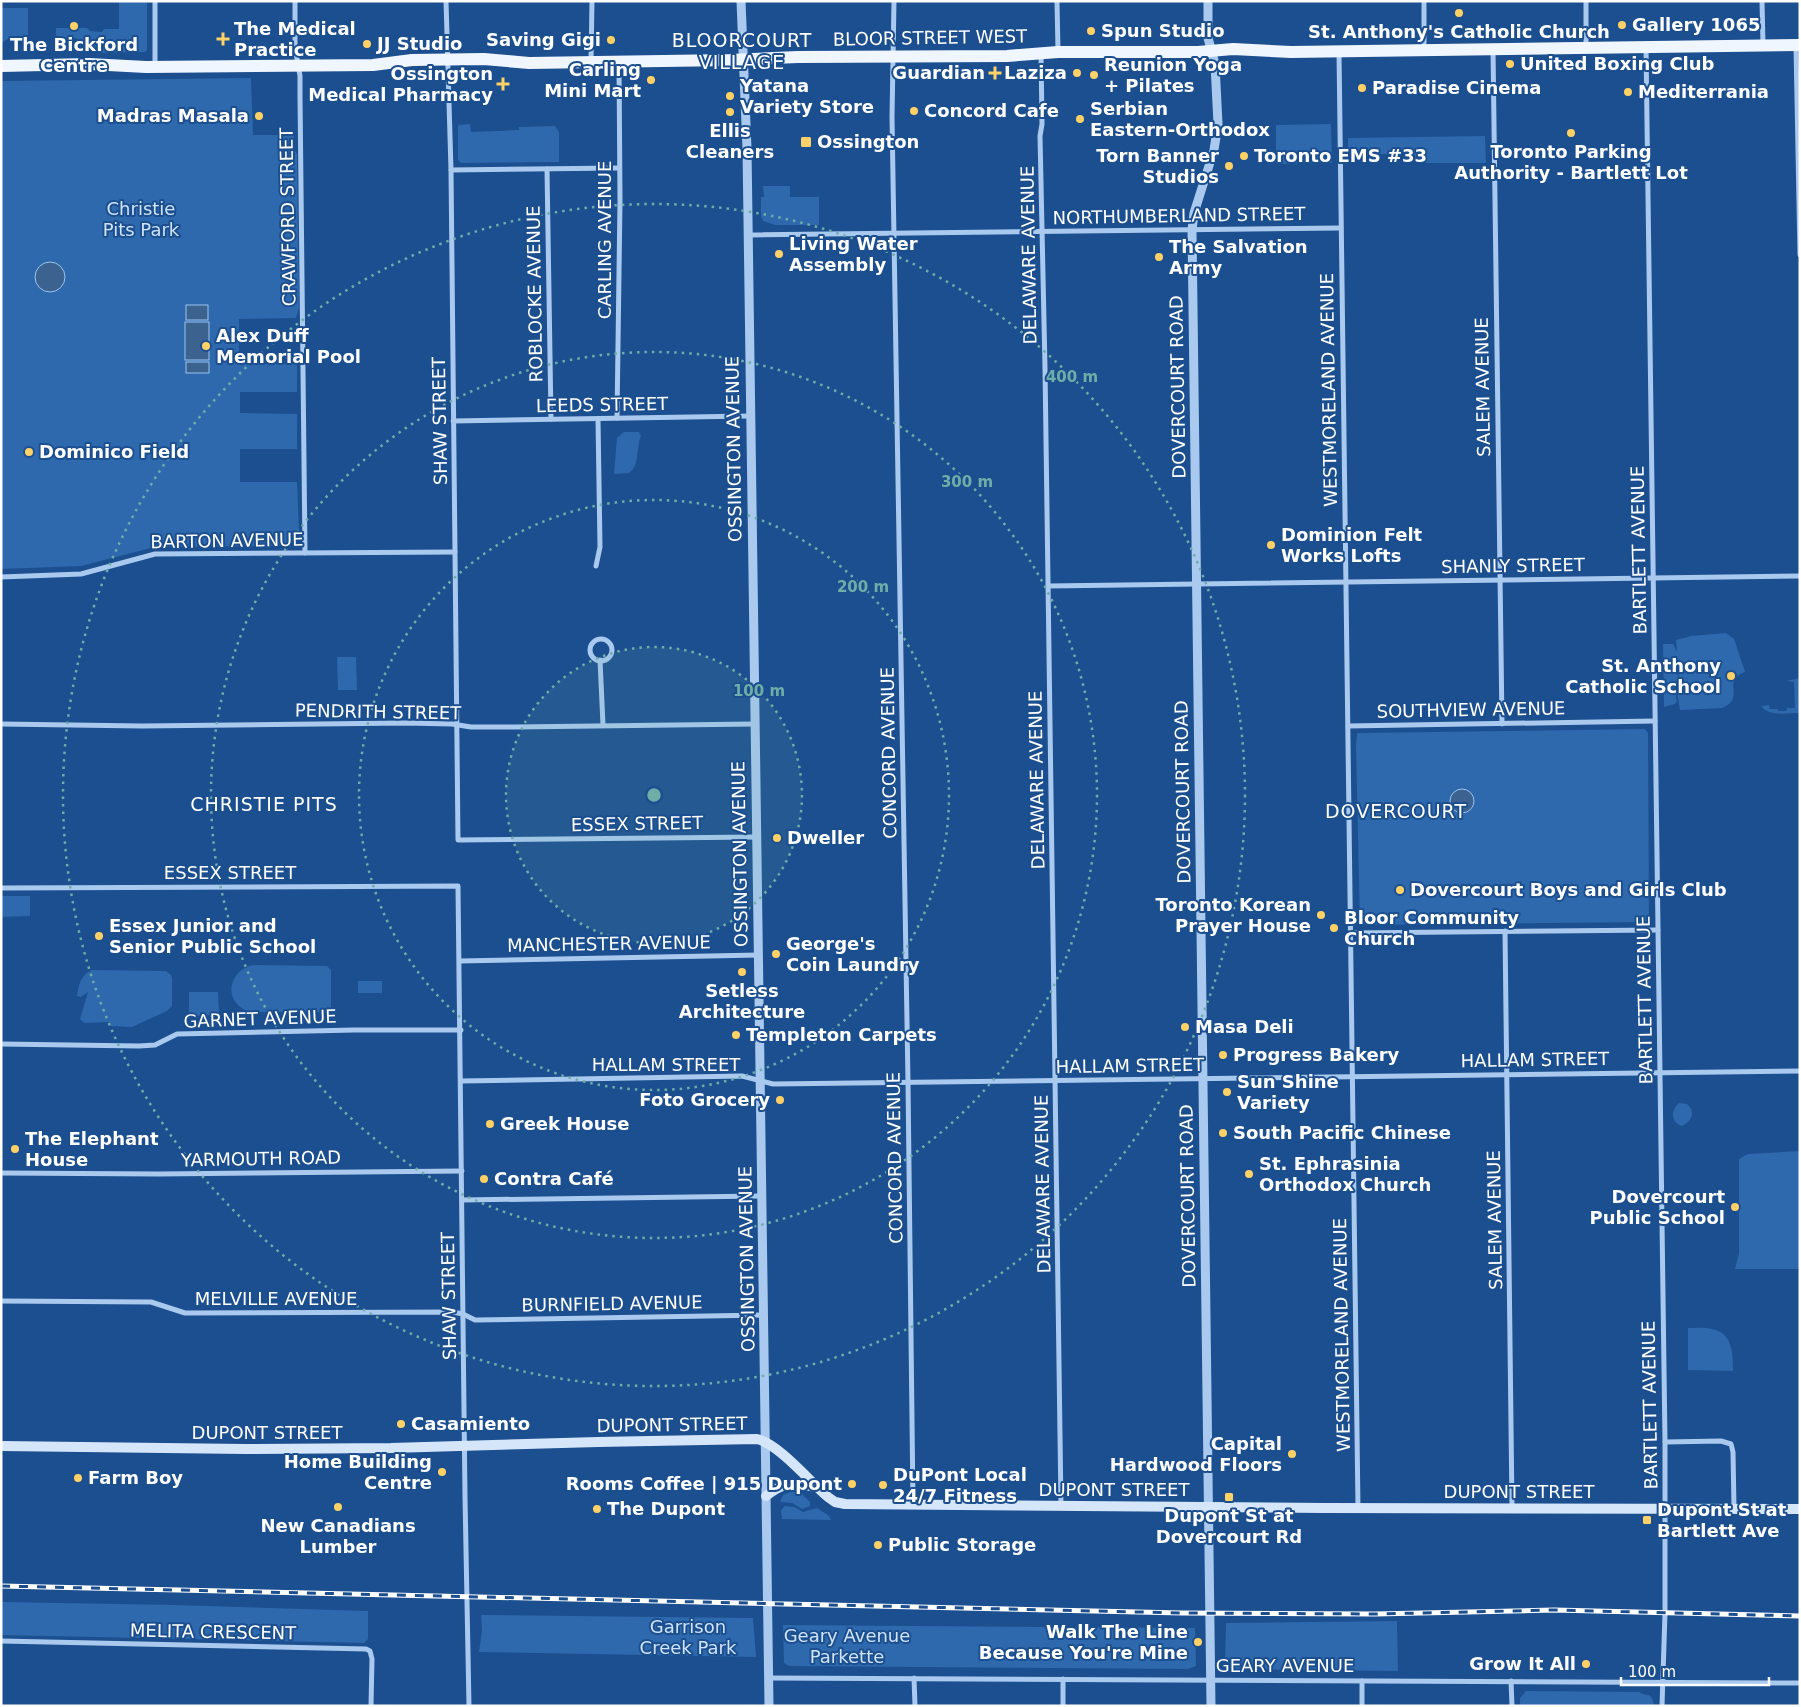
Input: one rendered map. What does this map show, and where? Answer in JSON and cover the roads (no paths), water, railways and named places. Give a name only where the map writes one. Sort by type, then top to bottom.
[{"type":"main road","name":"BLOOR STREET WEST","points":[[1,66],[88,64],[155,67],[374,65],[412,60],[484,59],[529,62],[591,62],[730,60],[743,58],[1007,56],[1058,52],[1247,49],[1291,52],[1339,52],[1798,45]]},
{"type":"main road","name":"DUPONT STREET","points":[[1,1446],[245,1449],[757,1440],[766,1442],[778,1451],[835,1502],[845,1504],[1800,1509]]},
{"type":"main road","points":[[766,1496],[784,1484],[816,1487]]},
{"type":"street","points":[[155,1],[155,67]]},
{"type":"street","name":"CRAWFORD STREET","points":[[295,1],[295,47],[300,76],[305,553]]},
{"type":"street","name":"SHAW STREET","points":[[446,1],[451,170],[458,840]]},
{"type":"street","points":[[591,62],[592,1]]},
{"type":"street","name":"OSSINGTON AVENUE","points":[[741,1],[748,235],[769,1706]]},
{"type":"street","name":"CONCORD AVENUE","points":[[894,1],[892,117],[913,1505]]},
{"type":"street","points":[[1057,1],[1058,52]]},
{"type":"street","name":"DOVERCOURT ROAD","points":[[1208,1],[1208,38],[1212,50],[1216,82],[1218,124],[1216,140],[1194,213],[1192,230],[1211,1706]]},
{"type":"street","points":[[1424,1],[1424,50]]},
{"type":"street","points":[[1586,1],[1586,48]]},
{"type":"street","points":[[1762,1],[1762,46]]},
{"type":"street","points":[[1798,45],[1800,255]]},
{"type":"street","name":"BARTLETT AVENUE","points":[[1646,47],[1665,1442],[1662,1706]]},
{"type":"street","name":"SALEM AVENUE","points":[[1493,49],[1502,724]]},
{"type":"street","name":"WESTMORELAND AVENUE","points":[[1339,52],[1358,1508]]},
{"type":"street","name":"DELAWARE AVENUE","points":[[1041,53],[1042,124],[1040,136],[1043,231],[1061,1506]]},
{"type":"street","name":"CARLING AVENUE","points":[[617,418],[620,231],[619,61]]},
{"type":"street","points":[[451,170],[620,168]]},
{"type":"street","name":"ROBLOCKE AVENUE","points":[[547,169],[551,419]]},
{"type":"street","name":"NORTHUMBERLAND STREET","points":[[748,235],[1340,228]]},
{"type":"street","name":"LEEDS STREET","points":[[454,421],[750,416]]},
{"type":"street","points":[[596,566],[600,547],[598,418]]},
{"type":"street","name":"BARTON AVENUE","points":[[1,577],[81,574],[155,554],[455,552]]},
{"type":"street","name":"SHANLY STREET","points":[[1048,586],[1800,576]]},
{"type":"street","points":[[602,639],[608,642],[612,652],[607,658],[600,660],[594,657],[590,651],[595,641],[602,639]]},
{"type":"street","points":[[600,660],[604,726]]},
{"type":"street","name":"SOUTHVIEW AVENUE","points":[[1348,726],[1655,721]]},
{"type":"street","name":"PENDRITH STREET","points":[[1,724],[142,726],[405,723],[456,724],[471,727],[754,724]]},
{"type":"street","name":"ESSEX STREET","points":[[458,840],[757,837]]},
{"type":"street","name":"SHAW STREET","points":[[458,886],[470,1706]]},
{"type":"street","name":"ESSEX STREET","points":[[1,888],[458,886]]},
{"type":"street","points":[[1351,933],[1658,930]]},
{"type":"street","name":"SALEM AVENUE","points":[[1504,931],[1512,1508]]},
{"type":"street","name":"MANCHESTER AVENUE","points":[[460,961],[759,955]]},
{"type":"street","name":"GARNET AVENUE","points":[[1,1044],[139,1046],[155,1044],[177,1034],[354,1030],[461,1030]]},
{"type":"street","name":"HALLAM STREET","points":[[461,1081],[742,1076],[773,1084],[1800,1071]]},
{"type":"street","name":"YARMOUTH ROAD","points":[[1,1173],[159,1174],[462,1171]]},
{"type":"street","points":[[462,1200],[762,1196]]},
{"type":"street","name":"MELVILLE AVENUE","points":[[1,1301],[151,1302],[186,1313],[453,1312],[463,1314]]},
{"type":"street","name":"BURNFIELD AVENUE","points":[[463,1314],[474,1320],[764,1315]]},
{"type":"street","points":[[1665,1442],[1721,1440],[1731,1444],[1733,1452],[1734,1508]]},
{"type":"street","name":"MELITA CRESCENT","points":[[1,1641],[366,1650],[370,1652],[372,1659],[371,1706]]},
{"type":"street","name":"GEARY AVENUE","points":[[770,1678],[1800,1683]]},
{"type":"street","points":[[914,1678],[915,1706]]},
{"type":"street","points":[[1063,1679],[1063,1706]]},
{"type":"street","points":[[1362,1681],[1362,1706]]},
{"type":"street","points":[[1511,1682],[1512,1706]]},
{"type":"railway","points":[[1,1586],[1182,1613],[1375,1614],[1554,1610],[1800,1616]]},
{"type":"place","name":"St. Anthony's Catholic Church","points":[[1459,13]]},
{"type":"place","name":"Gallery 1065","points":[[1622,25]]},
{"type":"place","name":"The Bickford Centre","points":[[74,26]]},
{"type":"place","name":"Spun Studio","points":[[1091,31]]},
{"type":"place","name":"The Medical Practice","points":[[223,39]]},
{"type":"place","name":"Saving Gigi","points":[[611,40]]},
{"type":"place","name":"JJ Studio","points":[[367,44]]},
{"type":"place","name":"United Boxing Club","points":[[1510,64]]},
{"type":"place","name":"Guardian","points":[[995,73]]},
{"type":"place","name":"Laziza","points":[[1077,73]]},
{"type":"place","name":"Reunion Yoga + Pilates","points":[[1094,75]]},
{"type":"place","name":"Carling Mini Mart","points":[[651,80]]},
{"type":"place","name":"Ossington Medical Pharmacy","points":[[503,84]]},
{"type":"place","name":"Paradise Cinema","points":[[1362,88]]},
{"type":"place","name":"Mediterrania","points":[[1628,92]]},
{"type":"place","name":"Yatana Variety Store","points":[[730,96]]},
{"type":"place","name":"Concord Cafe","points":[[914,111]]},
{"type":"place","name":"Ellis Cleaners","points":[[730,112]]},
{"type":"place","name":"Madras Masala","points":[[259,116]]},
{"type":"place","name":"Serbian Eastern-Orthodox","points":[[1080,119]]},
{"type":"place","name":"Toronto Parking Authority - Bartlett Lot","points":[[1571,133]]},
{"type":"place","name":"Ossington","points":[[806,142]]},
{"type":"place","name":"Toronto EMS #33","points":[[1244,156]]},
{"type":"place","name":"Torn Banner Studios","points":[[1229,166]]},
{"type":"place","name":"Living Water Assembly","points":[[779,254]]},
{"type":"place","name":"The Salvation Army","points":[[1159,257]]},
{"type":"place","name":"Alex Duff Memorial Pool","points":[[206,346]]},
{"type":"place","name":"Dominico Field","points":[[29,452]]},
{"type":"place","name":"Dominion Felt Works Lofts","points":[[1271,545]]},
{"type":"place","name":"St. Anthony Catholic School","points":[[1731,676]]},
{"type":"place","name":"Dweller","points":[[777,838]]},
{"type":"place","name":"Dovercourt Boys and Girls Club","points":[[1400,890]]},
{"type":"place","name":"Toronto Korean Prayer House","points":[[1321,915]]},
{"type":"place","name":"Bloor Community Church","points":[[1334,928]]},
{"type":"place","name":"Essex Junior and Senior Public School","points":[[99,936]]},
{"type":"place","name":"George's Coin Laundry","points":[[776,954]]},
{"type":"place","name":"Setless Architecture","points":[[742,972]]},
{"type":"place","name":"Masa Deli","points":[[1185,1027]]},
{"type":"place","name":"Templeton Carpets","points":[[736,1035]]},
{"type":"place","name":"Progress Bakery","points":[[1223,1055]]},
{"type":"place","name":"Sun Shine Variety","points":[[1227,1092]]},
{"type":"place","name":"Foto Grocery","points":[[780,1100]]},
{"type":"place","name":"Greek House","points":[[490,1124]]},
{"type":"place","name":"South Pacific Chinese","points":[[1223,1133]]},
{"type":"place","name":"The Elephant House","points":[[15,1149]]},
{"type":"place","name":"St. Ephrasinia Orthodox Church","points":[[1249,1174]]},
{"type":"place","name":"Contra Café","points":[[484,1179]]},
{"type":"place","name":"Dovercourt Public School","points":[[1735,1207]]},
{"type":"place","name":"Casamiento","points":[[401,1424]]},
{"type":"place","name":"Capital Hardwood Floors","points":[[1292,1454]]},
{"type":"place","name":"Home Building Centre","points":[[442,1472]]},
{"type":"place","name":"Farm Boy","points":[[78,1478]]},
{"type":"place","name":"Rooms Coffee | 915 Dupont","points":[[852,1484]]},
{"type":"place","name":"DuPont Local 24/7 Fitness","points":[[883,1485]]},
{"type":"place","name":"Dupont St at Dovercourt Rd","points":[[1229,1497]]},
{"type":"place","name":"New Canadians Lumber","points":[[338,1507]]},
{"type":"place","name":"The Dupont","points":[[597,1509]]},
{"type":"place","name":"Dupont St at Bartlett Ave","points":[[1647,1520]]},
{"type":"place","name":"Public Storage","points":[[878,1545]]},
{"type":"place","name":"Walk The Line Because You're Mine","points":[[1198,1642]]},
{"type":"place","name":"Grow It All","points":[[1586,1664]]},
{"type":"district","name":"BLOORCOURT VILLAGE","points":[[742,51]]},
{"type":"district","name":"CHRISTIE PITS","points":[[264,804]]},
{"type":"district","name":"DOVERCOURT","points":[[1396,811]]},
{"type":"park label","name":"Christie Pits Park","points":[[141,219]]},
{"type":"park label","name":"Garrison Creek Park","points":[[688,1637]]},
{"type":"park label","name":"Geary Avenue Parkette","points":[[847,1646]]}]
